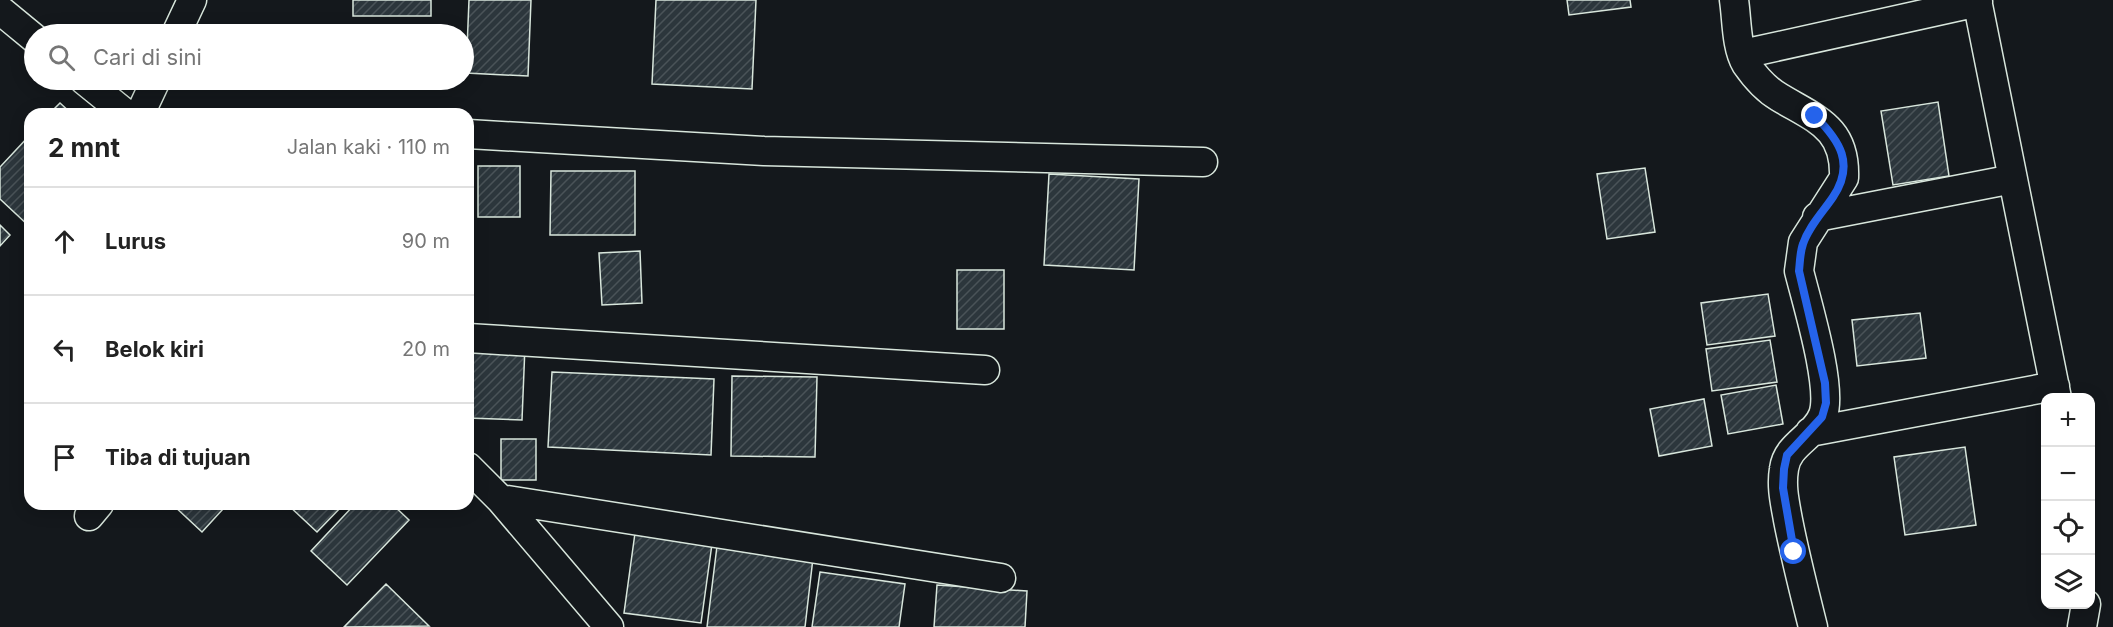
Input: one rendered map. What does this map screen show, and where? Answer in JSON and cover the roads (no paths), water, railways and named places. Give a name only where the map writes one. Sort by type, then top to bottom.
[{"type":"street","points":[[181,24],[192,0]]},
{"type":"street","points":[[1734,0],[1739,43],[1745,62],[1760,83],[1777,96],[1815,116],[1833,134],[1843,156],[1844,178],[1803,242],[1799,271],[1825,383],[1826,403],[1822,417],[1787,455],[1784,469],[1783,488],[1794,552],[1813,627]]},
{"type":"street","points":[[1743,54],[1978,1],[2056,392],[1810,432]]},
{"type":"street","points":[[0,10],[24,30]]},
{"type":"street","points":[[96,90],[119,108]]},
{"type":"street","points":[[143,108],[151,90]]},
{"type":"street","points":[[474,134],[764,151],[1203,162]]},
{"type":"street","points":[[1817,217],[2013,179]]},
{"type":"street","points":[[474,338],[985,370]]},
{"type":"street","points":[[474,473],[500,499],[609,627]]},
{"type":"street","points":[[500,499],[1001,578]]},
{"type":"street","points":[[2082,627],[2085,609]]}]
